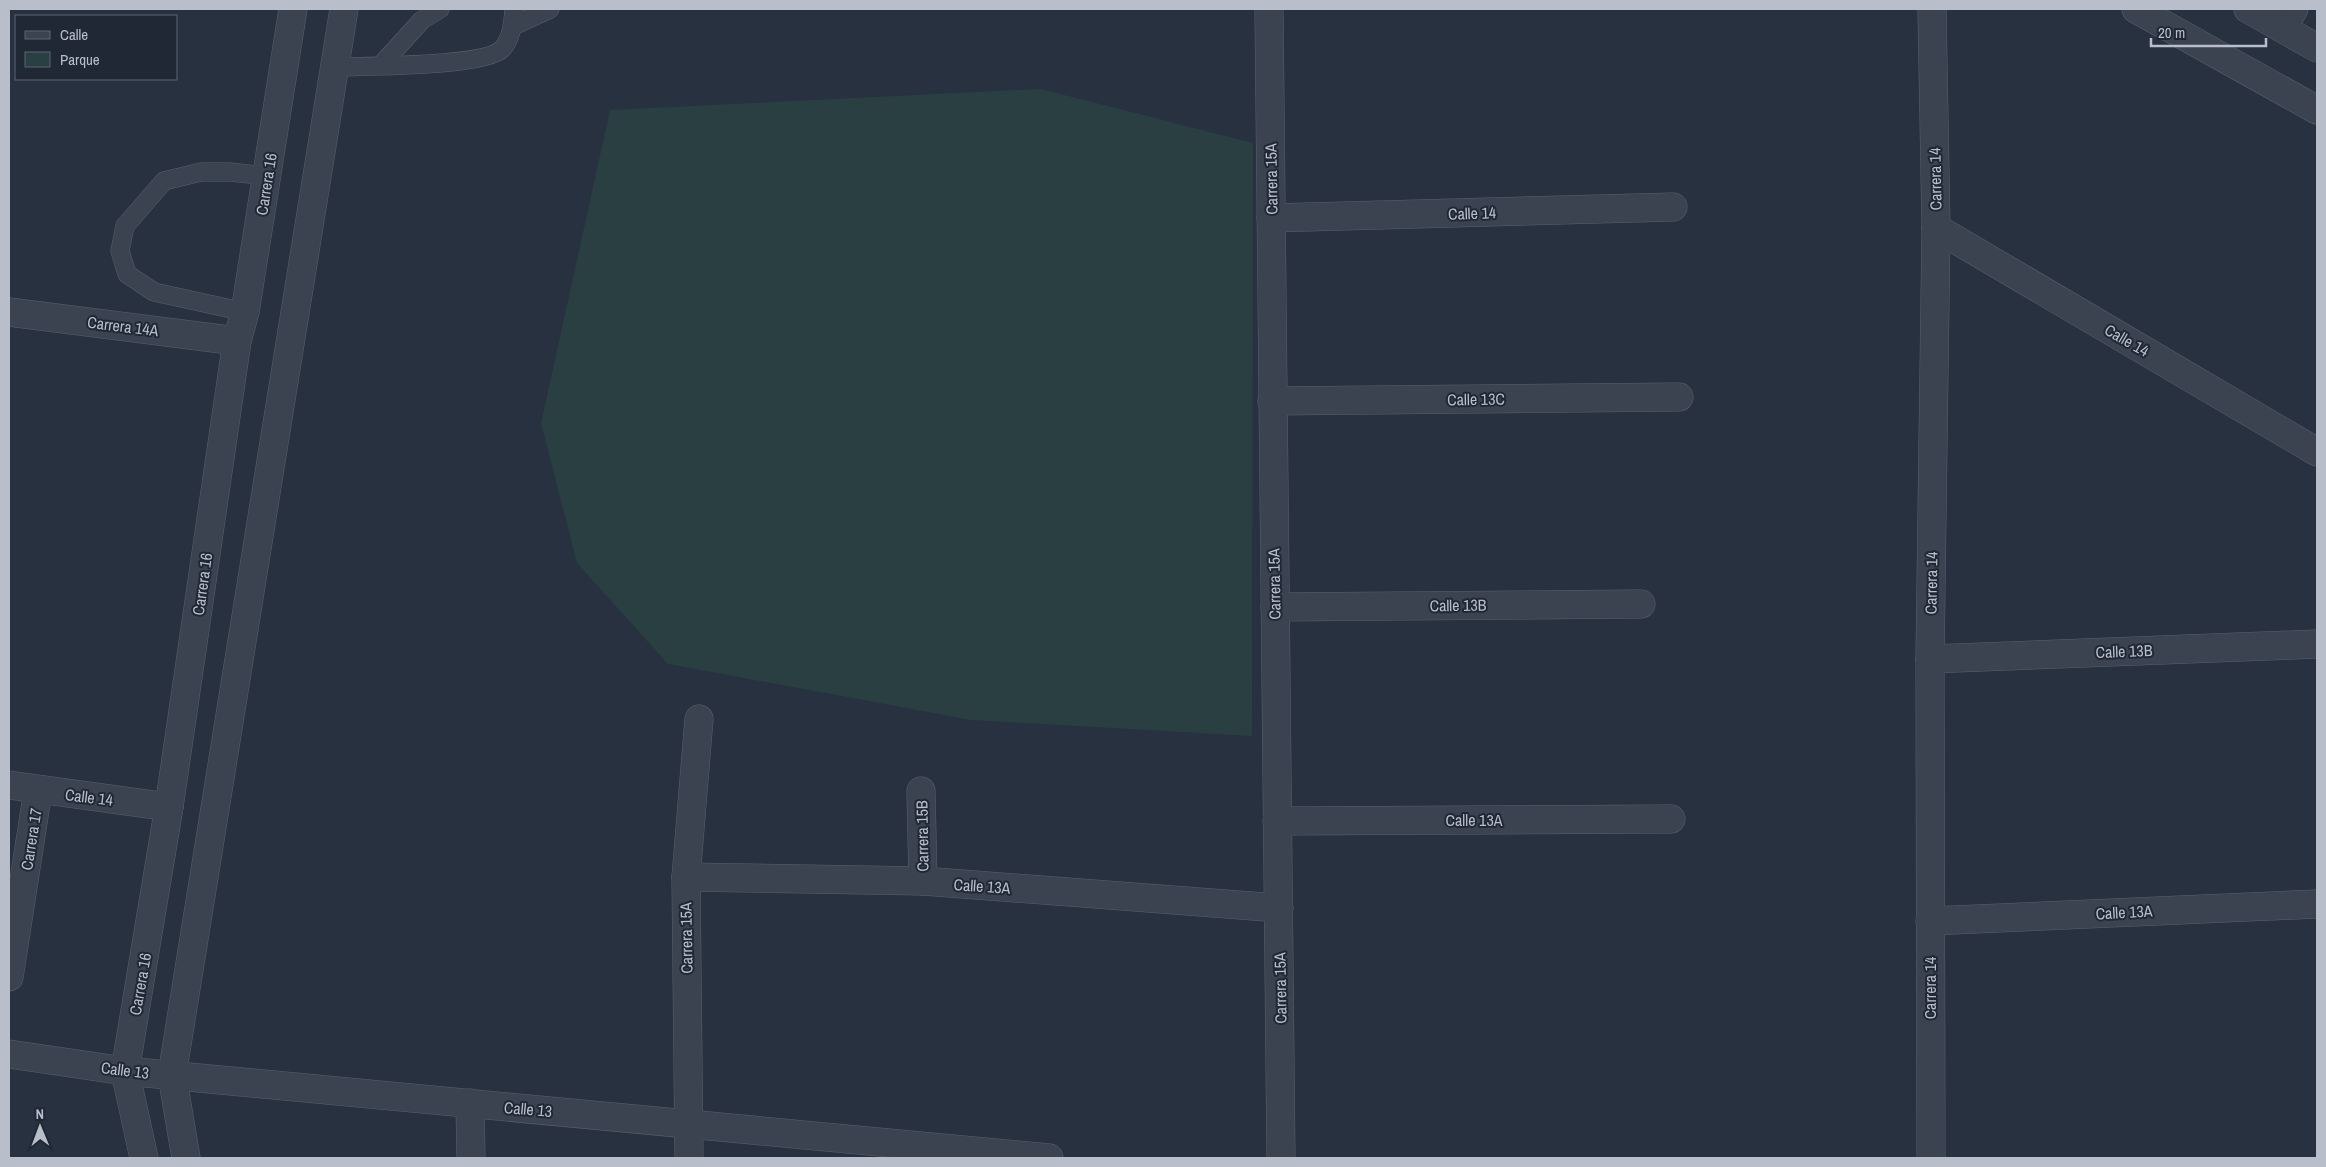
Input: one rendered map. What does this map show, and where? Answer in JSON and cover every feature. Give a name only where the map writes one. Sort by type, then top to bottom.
[{"type":"street","name":"Carrera 16","points":[[144,1158],[125,1071],[169,807],[237,341],[245,312],[293,9]]},
{"type":"street","points":[[186,1158],[172,1075],[344,9]]},
{"type":"street","name":"Carrera 15A","points":[[1269,9],[1281,1158]]},
{"type":"street","name":"Carrera 14","points":[[1931,1158],[1930,659],[1936,228],[1932,9]]},
{"type":"street","points":[[2136,9],[2317,110]]},
{"type":"street","points":[[2248,9],[2288,19],[2317,48]]},
{"type":"street","name":"Calle 14","points":[[1271,218],[1673,208]]},
{"type":"street","name":"Calle 14","points":[[1936,228],[2317,452]]},
{"type":"street","name":"Carrera 14A","points":[[9,312],[237,341]]},
{"type":"street","name":"Calle 13C","points":[[1272,401],[1679,397]]},
{"type":"street","name":"Calle 13B","points":[[1275,607],[1641,604]]},
{"type":"street","name":"Calle 13B","points":[[1930,659],[2317,644]]},
{"type":"street","name":"Carrera 15A","points":[[689,1158],[686,877],[699,719]]},
{"type":"street","name":"Calle 14","points":[[9,785],[169,807]]},
{"type":"street","name":"Carrera 17","points":[[9,978],[38,790]]},
{"type":"street","name":"Carrera 15B","points":[[921,791],[923,881]]},
{"type":"street","name":"Calle 13A","points":[[1277,821],[1672,819]]},
{"type":"street","name":"Calle 13A","points":[[686,877],[923,881],[1279,908]]},
{"type":"street","name":"Calle 13A","points":[[1930,921],[2317,904]]},
{"type":"street","name":"Calle 13","points":[[9,1054],[125,1071],[1049,1158]]},
{"type":"street","points":[[470,1103],[471,1158]]},
{"type":"lane","points":[[381,65],[422,20],[440,9]]},
{"type":"lane","points":[[334,67],[447,62],[487,57],[503,49],[514,17],[550,9]]},
{"type":"lane","points":[[245,312],[154,292],[127,274],[120,251],[126,226],[164,181],[201,172],[230,172],[267,176]]},
{"type":"green space","points":[[1041,89],[1253,143],[1252,736],[971,720],[668,664],[577,563],[541,423],[610,110]]}]
